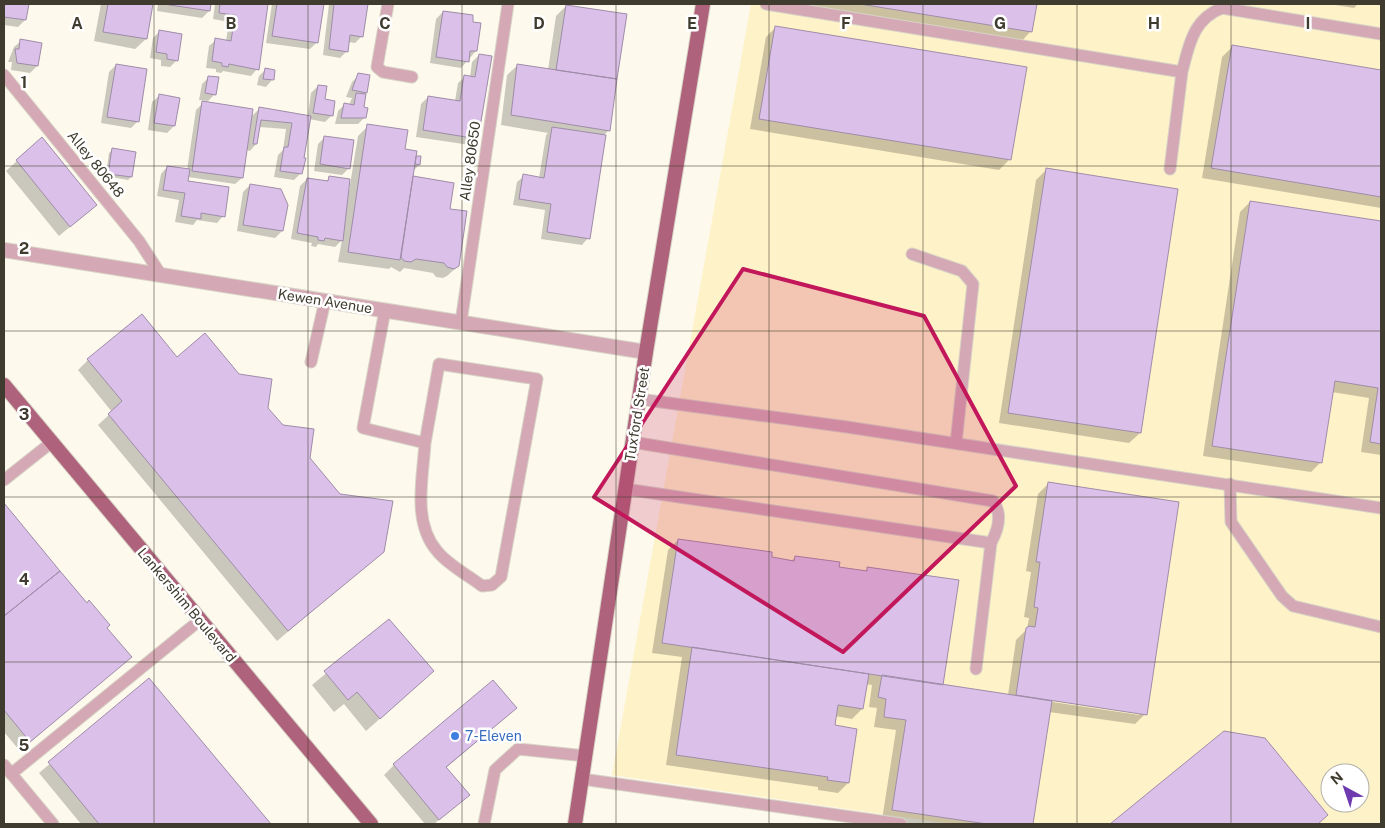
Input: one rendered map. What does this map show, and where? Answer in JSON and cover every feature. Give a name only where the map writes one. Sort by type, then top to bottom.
[{"type":"main road","name":"Tuxford Street","points":[[575,824],[646,352],[703,4]]},
{"type":"main road","name":"Lankershim Boulevard","points":[[4,385],[370,824]]},
{"type":"street","name":"Kewen Avenue","points":[[4,250],[646,352]]},
{"type":"lane","points":[[388,4],[378,67],[383,72],[412,77]]},
{"type":"lane","name":"Alley 80650","points":[[461,322],[508,4]]},
{"type":"lane","points":[[766,4],[1182,72]]},
{"type":"lane","points":[[1170,169],[1182,72],[1193,33],[1198,23],[1212,12],[1222,8],[1381,34]]},
{"type":"lane","name":"Alley 80648","points":[[4,75],[139,241],[161,275]]},
{"type":"lane","points":[[912,254],[962,272],[973,284],[956,443]]},
{"type":"lane","points":[[312,362],[325,301]]},
{"type":"lane","points":[[384,310],[363,428],[425,443]]},
{"type":"lane","points":[[439,364],[538,379],[501,577],[492,586],[482,586],[437,551],[426,531],[422,515],[425,443],[439,364]]},
{"type":"lane","points":[[639,399],[956,443],[1381,508]]},
{"type":"lane","points":[[4,480],[52,442]]},
{"type":"lane","points":[[632,442],[993,501],[999,516],[996,535],[990,543],[976,669]]},
{"type":"lane","points":[[1230,484],[1231,522],[1282,596],[1293,606],[1381,627]]},
{"type":"lane","points":[[625,489],[990,543]]},
{"type":"lane","points":[[12,774],[200,620]]},
{"type":"lane","points":[[484,824],[495,770],[518,749],[586,756]]},
{"type":"lane","points":[[4,765],[53,824]]},
{"type":"lane","points":[[582,779],[901,824]]},
{"type":"highlighted area","points":[[743,269],[924,316],[1016,486],[843,652],[594,497]]},
{"type":"shaded area","points":[[751,4],[1381,4],[1381,824],[951,824],[612,775]]},
{"type":"building","points":[[4,4],[29,4],[26,20],[4,17]]},
{"type":"building","points":[[108,4],[153,4],[147,39],[103,32]]},
{"type":"building","points":[[163,4],[211,4],[210,11]]},
{"type":"building","points":[[220,4],[268,4],[259,70],[229,64],[228,67],[222,66],[222,63],[212,61],[215,38],[231,41],[235,15],[219,13]]},
{"type":"building","points":[[277,4],[324,4],[318,43],[272,36]]},
{"type":"building","points":[[334,4],[368,4],[363,37],[350,35],[348,52],[329,49]]},
{"type":"building","points":[[860,4],[1037,4],[1032,32]]},
{"type":"building","points":[[566,5],[627,14],[617,79],[556,70]]},
{"type":"building","points":[[443,11],[473,15],[473,22],[481,23],[477,51],[470,51],[469,62],[436,57]]},
{"type":"building","points":[[775,26],[1027,67],[1011,160],[759,119]]},
{"type":"building","points":[[159,30],[182,34],[178,61],[167,59],[167,54],[156,52]]},
{"type":"building","points":[[20,39],[42,43],[38,66],[17,63],[15,49],[19,49]]},
{"type":"building","points":[[1232,45],[1381,70],[1381,197],[1211,168]]},
{"type":"building","points":[[479,54],[492,56],[478,139],[423,130],[428,96],[460,101],[464,75],[475,77]]},
{"type":"building","points":[[116,64],[147,69],[139,122],[107,117]]},
{"type":"building","points":[[517,64],[617,79],[610,131],[511,115]]},
{"type":"building","points":[[265,68],[275,70],[274,80],[263,79]]},
{"type":"building","points":[[358,73],[370,75],[367,93],[352,90]]},
{"type":"building","points":[[208,76],[219,77],[216,95],[205,93]]},
{"type":"building","points":[[318,85],[327,86],[325,99],[335,101],[333,116],[313,113]]},
{"type":"building","points":[[356,93],[366,94],[364,107],[368,108],[366,118],[341,118],[344,103],[354,105]]},
{"type":"building","points":[[159,94],[180,98],[175,126],[154,123]]},
{"type":"building","points":[[202,101],[253,109],[243,178],[192,171]]},
{"type":"building","points":[[259,107],[311,116],[302,174],[280,171],[284,147],[288,147],[292,123],[261,120],[257,144],[253,144]]},
{"type":"building","points":[[367,124],[408,130],[405,149],[417,151],[400,260],[348,252]]},
{"type":"building","points":[[552,127],[606,135],[590,239],[547,232],[551,204],[519,199],[523,174],[544,178]]},
{"type":"building","points":[[324,136],[354,140],[350,169],[320,164]]},
{"type":"building","points":[[42,137],[97,205],[70,227],[16,160]]},
{"type":"building","points":[[112,148],[136,152],[132,177],[108,174]]},
{"type":"building","points":[[416,156],[421,156],[420,165],[415,164]]},
{"type":"building","points":[[167,166],[190,169],[188,181],[229,187],[225,217],[201,213],[201,219],[181,216],[185,193],[163,190]]},
{"type":"building","points":[[1046,168],[1178,189],[1141,433],[1008,413]]},
{"type":"building","points":[[329,176],[350,179],[343,241],[325,238],[324,241],[318,240],[318,237],[297,233],[307,178],[328,181]]},
{"type":"building","points":[[413,176],[454,183],[450,209],[467,211],[459,266],[454,269],[447,267],[444,263],[416,259],[411,262],[404,261],[401,257]]},
{"type":"building","points":[[250,184],[281,189],[288,205],[283,231],[243,225]]},
{"type":"building","points":[[1250,201],[1381,221],[1381,444],[1370,442],[1378,388],[1335,381],[1322,463],[1212,446]]},
{"type":"building","points":[[142,314],[177,357],[205,333],[239,374],[272,379],[268,408],[283,425],[314,429],[310,458],[340,494],[393,501],[384,552],[288,631],[108,414],[122,401],[87,359]]},
{"type":"building","points":[[1048,482],[1179,502],[1147,715],[1016,695],[1026,628],[1029,626],[1035,627],[1038,608],[1034,607],[1040,562],[1036,562]]},
{"type":"building","points":[[4,503],[60,571],[4,616]]},
{"type":"building","points":[[678,539],[772,552],[772,557],[794,561],[795,556],[840,562],[839,567],[867,571],[867,567],[959,580],[943,685],[662,643]]},
{"type":"building","points":[[60,571],[87,603],[89,600],[110,625],[107,628],[132,657],[30,742],[4,710],[4,616]]},
{"type":"building","points":[[389,619],[434,671],[380,719],[357,692],[348,700],[324,671]]},
{"type":"building","points":[[692,647],[869,674],[863,709],[838,705],[835,725],[857,729],[849,783],[827,780],[828,777],[676,755]]},
{"type":"building","points":[[882,675],[1052,701],[1033,824],[987,824],[892,810],[906,720],[884,717],[886,699],[878,697]]},
{"type":"building","points":[[149,678],[271,824],[99,824],[48,762]]},
{"type":"building","name":"7-Eleven","points":[[493,680],[517,708],[446,767],[470,795],[439,820],[393,764]]},
{"type":"building","points":[[1224,731],[1265,738],[1320,805],[1320,813],[1326,813],[1328,815],[1318,824],[1110,824]]},
{"type":"place","name":"7-Eleven","points":[[455,736]]}]
